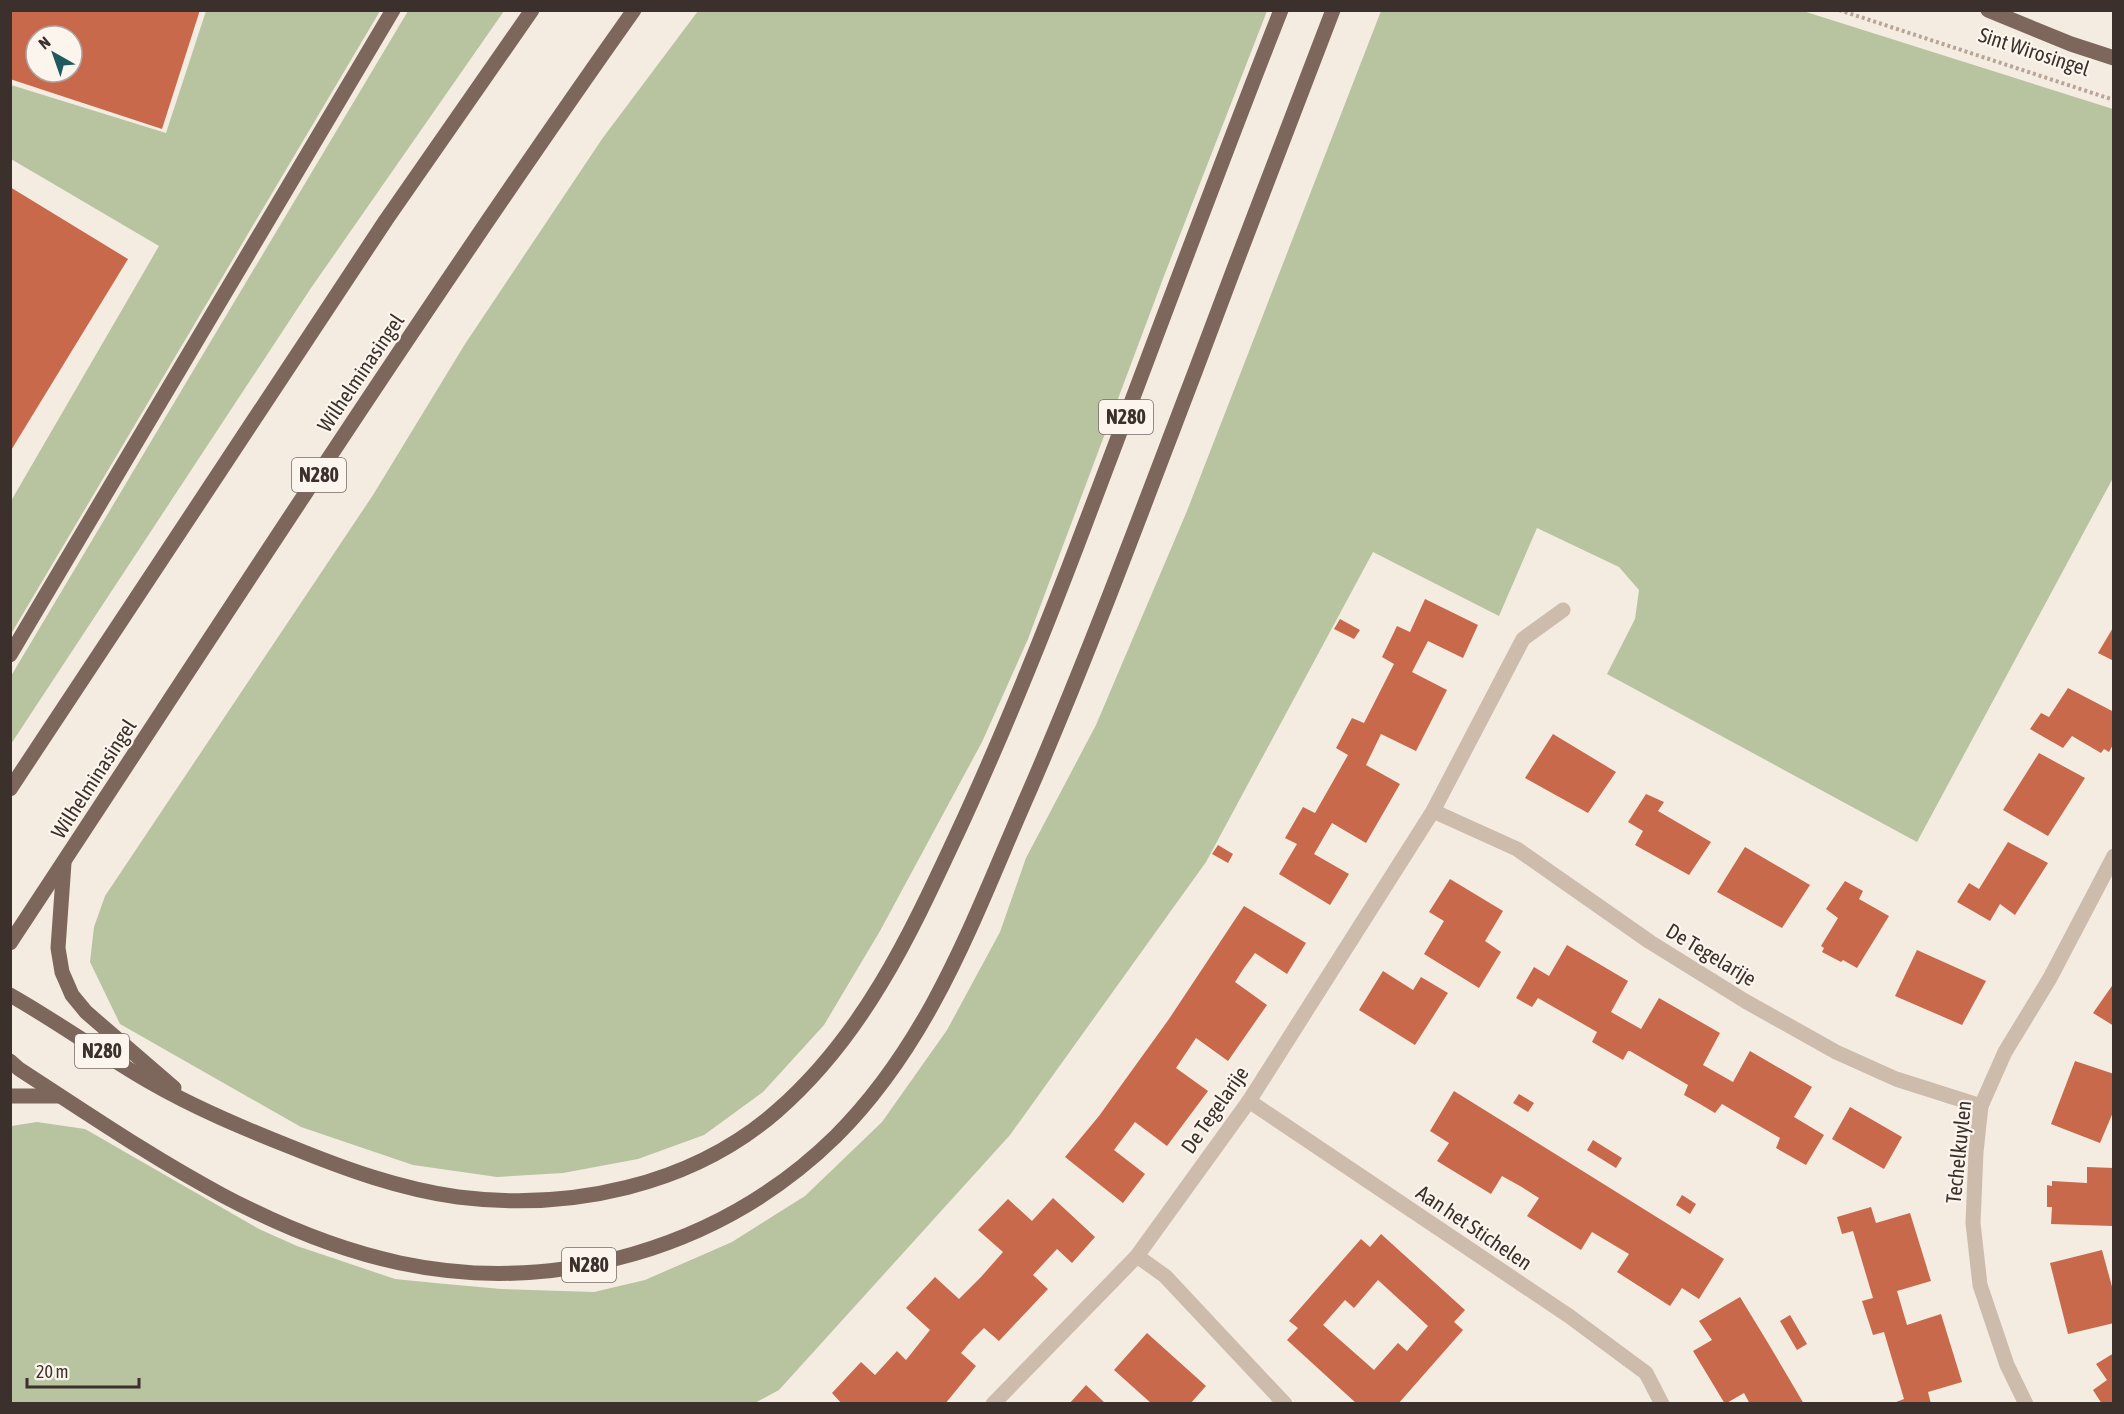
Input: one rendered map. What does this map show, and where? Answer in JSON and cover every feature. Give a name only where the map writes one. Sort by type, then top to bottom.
[{"type":"main road","points":[[10,655],[393,10]]},
{"type":"main road","points":[[10,789],[386,220],[532,10]]},
{"type":"main road","name":"Wilhelminasingel","points":[[10,943],[444,286],[634,10]]},
{"type":"main road","name":"N280","points":[[10,995],[51,1018],[148,1081],[195,1106],[299,1150],[387,1182],[458,1197],[539,1201],[586,1197],[632,1187],[674,1173],[716,1154],[750,1133],[807,1083],[834,1052],[886,977],[928,899],[996,752],[1041,641],[1281,10]]},
{"type":"main road","name":"N280","points":[[10,1060],[19,1069],[120,1134],[210,1188],[297,1231],[370,1256],[406,1264],[446,1270],[502,1273],[559,1271],[595,1264],[649,1250],[702,1229],[732,1214],[788,1178],[857,1113],[902,1054],[952,970],[1078,677],[1333,10]]},
{"type":"main road","name":"Sint Wirosingel","points":[[1988,10],[2071,44],[2114,58]]},
{"type":"main road","name":"N280","points":[[64,862],[58,948],[62,972],[72,995],[86,1012],[195,1106]]},
{"type":"main road","name":"N280","points":[[10,1096],[61,1096]]},
{"type":"street","name":"De Tegelarije","points":[[993,1404],[1137,1256],[1249,1101],[1433,811],[1523,639],[1563,610]]},
{"type":"street","name":"De Tegelarije","points":[[1433,811],[1517,849],[1650,942],[1745,1001],[1836,1052],[1896,1079],[1981,1106]]},
{"type":"street","name":"Techelkuylen","points":[[2026,1404],[2003,1356],[1980,1285],[1973,1223],[1976,1152],[1981,1106],[2004,1052],[2050,978],[2114,856]]},
{"type":"street","name":"Aan het Stichelen","points":[[1249,1101],[1569,1316],[1646,1373],[1662,1404]]},
{"type":"street","points":[[1137,1256],[1165,1276],[1285,1404]]},
{"type":"path","name":"Sint Wirosingel","points":[[1839,10],[2114,100]]},
{"type":"green space","points":[[206,11],[380,11],[11,634],[11,501],[159,246],[11,159],[11,85],[166,133]]},
{"type":"green space","points":[[408,11],[504,11],[311,288],[11,744],[11,676]]},
{"type":"green space","points":[[698,11],[1267,11],[1164,276],[1028,639],[982,742],[880,931],[824,1025],[763,1092],[704,1135],[638,1159],[563,1173],[497,1177],[413,1165],[301,1127],[120,1024],[90,962],[94,927],[105,896],[373,495],[465,344],[602,139]]},
{"type":"green space","points":[[1381,11],[1803,11],[2113,109],[2113,478],[1917,842],[1607,674],[1635,619],[1639,590],[1619,567],[1537,528],[1499,616],[1373,552],[1206,862],[1010,1135],[779,1390],[753,1404],[11,1403],[11,1126],[37,1122],[85,1129],[259,1229],[297,1246],[395,1279],[501,1289],[594,1292],[645,1280],[732,1242],[805,1196],[882,1122],[947,1030],[1000,932],[1026,858],[1096,725],[1187,511]]},
{"type":"building","points":[[10,10],[200,10],[162,129],[25,84],[84,84],[84,24],[24,24],[24,84],[10,79]]},
{"type":"building","points":[[10,187],[128,259],[10,452]]},
{"type":"building","points":[[1425,599],[1478,625],[1463,658],[1428,641],[1412,672],[1447,690],[1416,751],[1381,734],[1366,765],[1400,784],[1366,843],[1332,823],[1314,854],[1349,874],[1330,905],[1279,874],[1297,844],[1285,838],[1303,807],[1315,813],[1348,755],[1336,748],[1352,718],[1364,723],[1394,664],[1382,657],[1397,626],[1410,632]]},
{"type":"building","points":[[1340,619],[1360,630],[1354,639],[1334,629]]},
{"type":"building","points":[[2114,626],[2114,661],[2098,653]]},
{"type":"building","points":[[2068,688],[2114,712],[2114,743],[2109,752],[2104,749],[2101,753],[2072,736],[2063,748],[2030,729],[2041,713],[2049,717]]},
{"type":"building","points":[[1553,734],[1616,772],[1588,813],[1525,778]]},
{"type":"building","points":[[2039,753],[2085,778],[2048,836],[2003,810]]},
{"type":"building","points":[[1646,794],[1664,802],[1658,811],[1711,842],[1689,875],[1635,845],[1643,831],[1628,822]]},
{"type":"building","points":[[2008,842],[2048,863],[2015,915],[2000,904],[1990,921],[1957,902],[1969,883],[1979,889]]},
{"type":"building","points":[[1218,845],[1233,854],[1228,863],[1212,854]]},
{"type":"building","points":[[1745,847],[1810,885],[1782,928],[1717,892]]},
{"type":"building","points":[[1450,879],[1503,911],[1485,941],[1501,952],[1479,988],[1424,954],[1444,921],[1429,912]]},
{"type":"building","points":[[1845,881],[1863,891],[1859,899],[1889,916],[1857,968],[1822,952],[1824,948],[1821,946],[1838,918],[1826,909]]},
{"type":"building","points":[[1244,906],[1306,943],[1287,974],[1255,953],[1244,968],[1235,982],[1267,1005],[1228,1061],[1196,1038],[1176,1068],[1208,1091],[1167,1146],[1135,1122],[1114,1150],[1145,1174],[1123,1203],[1065,1157],[1099,1116],[1169,1019]]},
{"type":"building","points":[[1567,945],[1628,981],[1611,1012],[1641,1029],[1659,998],[1720,1033],[1703,1065],[1733,1082],[1750,1051],[1812,1087],[1794,1117],[1824,1135],[1806,1165],[1776,1148],[1780,1138],[1722,1104],[1715,1113],[1684,1095],[1688,1085],[1630,1051],[1623,1060],[1592,1042],[1597,1032],[1538,998],[1532,1007],[1516,998],[1534,967],[1549,976]]},
{"type":"building","points":[[1917,950],[1986,981],[1962,1025],[1895,996]]},
{"type":"building","points":[[1383,971],[1413,990],[1421,977],[1448,993],[1415,1045],[1359,1010]]},
{"type":"building","points":[[2114,983],[2114,1026],[2093,1013]]},
{"type":"building","points":[[2075,1061],[2114,1074],[2114,1110],[2100,1143],[2051,1124]]},
{"type":"building","points":[[1454,1091],[1724,1259],[1699,1299],[1682,1288],[1670,1306],[1617,1272],[1629,1254],[1592,1232],[1581,1250],[1527,1216],[1539,1198],[1520,1186],[1502,1176],[1491,1194],[1437,1161],[1449,1143],[1430,1131]]},
{"type":"building","points":[[1519,1094],[1534,1103],[1528,1112],[1513,1103]]},
{"type":"building","points":[[1850,1107],[1902,1137],[1884,1169],[1832,1139]]},
{"type":"building","points":[[1593,1140],[1622,1158],[1616,1168],[1587,1150]]},
{"type":"building","points":[[2087,1167],[2114,1168],[2113,1226],[2051,1224],[2052,1207],[2047,1207],[2047,1185],[2052,1186],[2052,1181],[2087,1183]]},
{"type":"building","points":[[1682,1195],[1696,1204],[1690,1214],[1676,1205]]},
{"type":"building","points":[[1053,1198],[1095,1237],[1072,1263],[1057,1249],[1033,1275],[1048,1289],[999,1341],[984,1328],[972,1340],[961,1353],[976,1366],[945,1404],[842,1404],[832,1393],[861,1362],[875,1375],[897,1351],[906,1360],[930,1330],[906,1308],[935,1277],[959,1299],[1003,1252],[978,1230],[1008,1199],[1032,1221]]},
{"type":"building","points":[[1871,1207],[1876,1223],[1910,1213],[1931,1281],[1897,1291],[1907,1325],[1941,1314],[1962,1382],[1928,1392],[1931,1404],[1891,1404],[1904,1399],[1884,1332],[1873,1335],[1862,1301],[1873,1298],[1853,1231],[1842,1234],[1837,1217]]},
{"type":"building","points":[[1381,1234],[1465,1310],[1454,1322],[1463,1330],[1398,1404],[1357,1404],[1287,1340],[1298,1328],[1289,1321],[1361,1239],[1370,1247]],"holes":[[[1378,1280],[1428,1326],[1407,1351],[1398,1343],[1374,1370],[1323,1325],[1345,1300],[1354,1308]]]},
{"type":"building","points":[[2102,1250],[2114,1294],[2114,1323],[2068,1334],[2050,1263]]},
{"type":"building","points":[[1740,1297],[1804,1404],[1750,1404],[1744,1393],[1725,1404],[1693,1351],[1712,1340],[1699,1321]]},
{"type":"building","points":[[1790,1315],[1807,1344],[1797,1350],[1780,1321]]},
{"type":"building","points":[[1147,1333],[1206,1386],[1190,1404],[1152,1404],[1114,1370]]},
{"type":"building","points":[[2114,1353],[2114,1404],[2102,1404],[2093,1390],[2107,1380],[2096,1364]]},
{"type":"building","points":[[1086,1385],[1106,1404],[1069,1404]]}]
